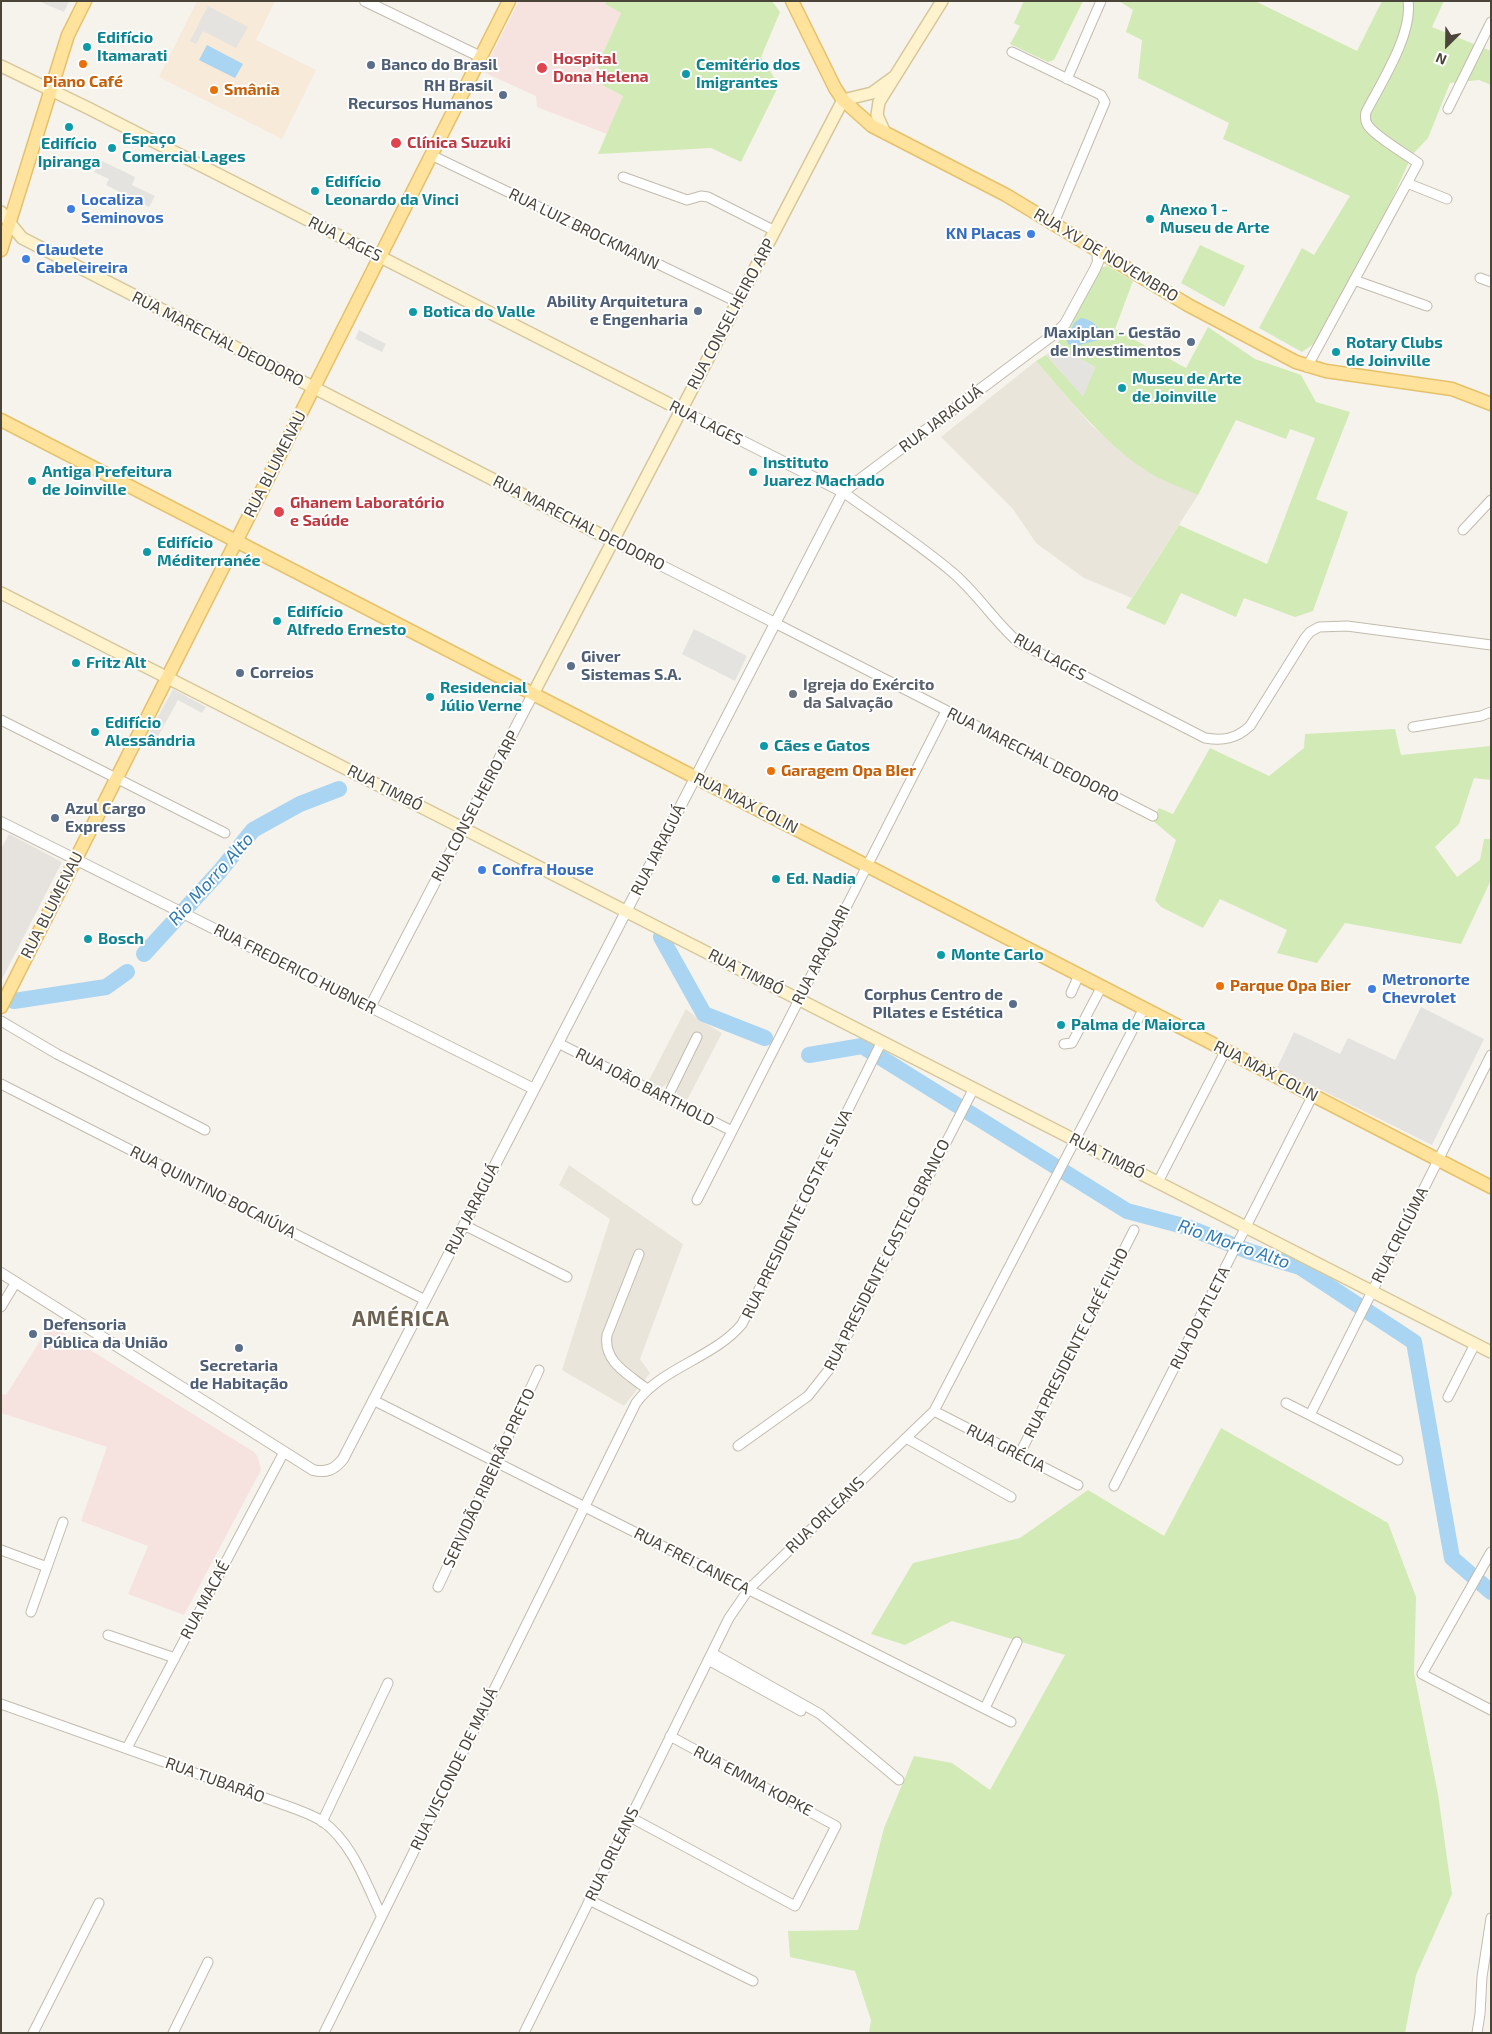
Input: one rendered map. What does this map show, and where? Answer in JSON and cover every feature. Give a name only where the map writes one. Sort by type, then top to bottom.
[{"type":"main road","points":[[1,250],[68,35],[84,1]]},
{"type":"main road","name":"RUA BLUMENAU","points":[[1,1007],[509,1]]},
{"type":"main road","name":"RUA XV DE NOVEMBRO","points":[[792,1],[826,72],[843,100],[863,119],[885,133],[1006,196],[1188,305],[1307,367],[1439,387],[1489,399]]},
{"type":"main road","points":[[885,133],[877,109],[894,77],[942,1]]},
{"type":"main road","name":"RUA LAGES","points":[[1,66],[380,256],[681,410]]},
{"type":"main road","points":[[843,100],[872,93],[894,77]]},
{"type":"main road","name":"RUA CONSELHEIRO ARP","points":[[533,694],[843,100]]},
{"type":"main road","name":"RUA MARECHAL DEODORO","points":[[1,212],[22,238],[613,541]]},
{"type":"main road","name":"RUA MAX COLIN","points":[[1,420],[1491,1187]]},
{"type":"main road","name":"RUA TIMBÓ","points":[[1,593],[799,999],[880,1045],[974,1088],[1158,1182],[1244,1231],[1370,1296],[1491,1352]]},
{"type":"street","points":[[365,1],[481,57]]},
{"type":"street","points":[[1067,79],[1101,1]]},
{"type":"street","points":[[1307,367],[1418,163],[1375,132],[1368,126],[1365,119],[1366,112],[1405,30],[1410,11],[1408,1]]},
{"type":"street","points":[[1448,109],[1491,22]]},
{"type":"street","points":[[1012,52],[1101,95],[1105,102],[1054,223]]},
{"type":"street","name":"RUA LUIZ BROCKMANN","points":[[432,155],[738,302]]},
{"type":"street","points":[[623,176],[688,200],[701,196],[708,197],[775,231]]},
{"type":"street","points":[[1407,183],[1446,199]]},
{"type":"street","name":"RUA JARAGUÁ","points":[[284,1452],[313,1470],[322,1472],[330,1471],[343,1459],[843,492],[1058,331],[1065,324],[1096,269],[1098,262],[1097,250]]},
{"type":"street","points":[[1480,278],[1491,282]]},
{"type":"street","points":[[1354,280],[1427,306]]},
{"type":"street","name":"RUA LAGES","points":[[681,410],[843,492],[952,572],[971,590],[1006,632],[1018,642],[1205,738],[1230,739],[1242,734],[1250,726],[1304,638],[1319,627],[1347,626],[1491,645]]},
{"type":"street","points":[[1463,530],[1491,500]]},
{"type":"street","name":"RUA MARECHAL DEODORO","points":[[613,541],[1152,816]]},
{"type":"street","name":"RUA CONSELHEIRO ARP","points":[[370,1007],[533,694]]},
{"type":"street","name":"RUA ARAQUARI","points":[[697,1200],[946,711]]},
{"type":"street","points":[[1413,727],[1481,716],[1491,712]]},
{"type":"street","points":[[1,720],[225,833]]},
{"type":"street","name":"RUA FREDERICO HUBNER","points":[[1,822],[534,1089]]},
{"type":"street","points":[[1071,993],[1079,975]]},
{"type":"street","points":[[1064,1044],[1072,1043],[1102,986]]},
{"type":"street","name":"RUA ORLEANS","points":[[524,2033],[729,1618],[748,1589],[934,1411],[1144,1008]]},
{"type":"street","points":[[1,1021],[56,1054],[205,1130]]},
{"type":"street","points":[[667,1098],[697,1037]]},
{"type":"street","name":"RUA JOÃO BARTHOLD","points":[[558,1043],[732,1131]]},
{"type":"street","name":"RUA PRESIDENTE COSTA E SILVA","points":[[584,1506],[636,1403],[647,1389],[728,1338],[742,1324],[880,1045]]},
{"type":"street","points":[[1158,1182],[1226,1050]]},
{"type":"street","name":"RUA CRICIÚMA","points":[[1310,1415],[1491,1055]]},
{"type":"street","name":"RUA QUINTINO BOCAIÚVA","points":[[1,1084],[425,1300]]},
{"type":"street","name":"RUA PRESIDENTE CASTELO BRANCO","points":[[738,1446],[808,1396],[831,1367],[974,1088]]},
{"type":"street","name":"RUA DO ATLETA","points":[[1114,1486],[1313,1095]]},
{"type":"street","points":[[464,1225],[567,1277]]},
{"type":"street","name":"RUA PRESIDENTE CAFÉ FILHO","points":[[1019,1455],[1134,1230]]},
{"type":"street","points":[[639,1254],[607,1335],[606,1345],[609,1356],[616,1364],[647,1389]]},
{"type":"street","points":[[1,1273],[284,1452]]},
{"type":"street","points":[[1,1307],[16,1282]]},
{"type":"street","points":[[1448,1397],[1475,1344]]},
{"type":"street","name":"SERVIDÃO RIBEIRÃO PRETO","points":[[438,1587],[539,1370]]},
{"type":"street","name":"RUA FREI CANECA","points":[[373,1400],[1011,1722]]},
{"type":"street","points":[[1286,1403],[1398,1460]]},
{"type":"street","name":"RUA GRÉCIA","points":[[934,1411],[1078,1486]]},
{"type":"street","points":[[906,1438],[1011,1497]]},
{"type":"street","name":"RUA MACAÉ","points":[[127,1748],[284,1452]]},
{"type":"street","name":"RUA VISCONDE DE MAUÁ","points":[[324,2033],[584,1506]]},
{"type":"street","points":[[31,1612],[64,1522]]},
{"type":"street","points":[[1,1550],[47,1566]]},
{"type":"street","points":[[1491,1552],[1422,1674],[1491,1710]]},
{"type":"street","points":[[108,1635],[175,1658]]},
{"type":"street","points":[[985,1708],[1017,1642]]},
{"type":"street","points":[[710,1656],[800,1711]]},
{"type":"street","points":[[710,1656],[820,1714],[899,1780]]},
{"type":"street","points":[[322,1822],[388,1683]]},
{"type":"street","name":"RUA TUBARÃO","points":[[1,1704],[288,1806],[322,1822],[335,1834],[352,1857],[382,1915]]},
{"type":"street","name":"RUA EMMA KOPKE","points":[[630,1817],[795,1906],[836,1826],[670,1736]]},
{"type":"street","points":[[589,1900],[753,1981]]},
{"type":"street","points":[[32,2033],[99,1903]]},
{"type":"street","points":[[1477,2033],[1482,1977],[1491,1918]]},
{"type":"street","points":[[173,2033],[208,1962]]},
{"type":"shaded area","points":[[38,1],[69,1],[64,12]]},
{"type":"shaded area","points":[[197,1],[275,1],[256,40],[316,70],[282,139],[159,77]]},
{"type":"shaded area","name":"Hospital Dona Helena","points":[[519,1],[606,1],[605,4],[621,13],[598,64],[602,85],[623,96],[607,134],[537,107],[536,96],[483,72]]},
{"type":"shaded area","points":[[208,6],[248,27],[236,48],[203,31],[196,44],[190,41]]},
{"type":"shaded area","points":[[100,160],[135,177],[132,185],[155,196],[149,207],[106,185],[109,179],[94,172]]},
{"type":"shaded area","points":[[359,330],[386,344],[382,352],[355,339]]},
{"type":"shaded area","points":[[1056,346],[1095,367],[1083,397],[1046,355]]},
{"type":"shaded area","points":[[1036,361],[1091,425],[1143,469],[1198,495],[1132,598],[1084,578],[1036,543],[1013,509],[941,437]]},
{"type":"shaded area","points":[[694,629],[747,656],[735,681],[682,654]]},
{"type":"shaded area","points":[[173,689],[206,707],[202,713],[178,700],[156,740],[148,735]]},
{"type":"shaded area","points":[[9,834],[62,862],[1,981],[1,849]]},
{"type":"shaded area","points":[[1421,1007],[1484,1039],[1432,1145],[1277,1068],[1294,1032],[1340,1054],[1348,1038],[1395,1060]]},
{"type":"shaded area","points":[[686,1009],[701,1021],[722,1033],[687,1100],[677,1095],[677,1088],[668,1083],[661,1088],[648,1082]]},
{"type":"shaded area","points":[[569,1165],[683,1244],[640,1359],[650,1373],[624,1406],[562,1370],[610,1219],[559,1185]]},
{"type":"shaded area","points":[[50,1325],[254,1452],[258,1457],[261,1470],[184,1615],[128,1594],[148,1546],[81,1521],[107,1447],[1,1413],[1,1394],[6,1395]]},
{"type":"green space","name":"Cemitério dos Imigrantes","points":[[606,1],[772,1],[780,12],[761,57],[779,85],[741,162],[711,148],[598,154],[623,96],[602,85],[598,64],[621,13],[605,4]]},
{"type":"green space","points":[[1024,1],[1083,1],[1054,60],[1048,62],[1010,44],[1020,26],[1014,23]]},
{"type":"green space","points":[[1119,1],[1255,1],[1357,51],[1382,1],[1404,1],[1412,5],[1412,1],[1444,1],[1432,27],[1491,51],[1491,85],[1479,80],[1450,83],[1428,138],[1412,155],[1387,210],[1315,343],[1302,352],[1259,328],[1302,248],[1314,255],[1350,196],[1223,139],[1229,123],[1138,78],[1142,40],[1126,32],[1133,10]]},
{"type":"green space","points":[[1200,245],[1245,266],[1224,307],[1181,283]]},
{"type":"green space","points":[[1107,266],[1133,281],[1115,329],[1186,368],[1208,327],[1255,359],[1301,375],[1316,402],[1350,412],[1316,499],[1348,512],[1313,611],[1295,617],[1244,598],[1236,617],[1181,593],[1165,625],[1126,608],[1179,525],[1267,564],[1315,438],[1290,429],[1286,439],[1236,420],[1198,495],[1155,476],[1127,457],[1086,418],[1036,361],[1046,355],[1083,396],[1095,367],[1056,346],[1099,268]]},
{"type":"green space","points":[[1395,729],[1401,755],[1491,746],[1491,780],[1474,778],[1459,824],[1435,847],[1457,877],[1480,860],[1484,839],[1491,839],[1491,880],[1461,944],[1345,923],[1317,963],[1277,953],[1287,930],[1220,899],[1203,928],[1161,907],[1155,900],[1176,840],[1152,820],[1159,808],[1173,814],[1210,748],[1269,776],[1304,748],[1305,734]]},
{"type":"green space","points":[[1221,1428],[1388,1523],[1416,1597],[1414,1673],[1438,1794],[1452,1894],[1416,1975],[1405,2033],[869,2033],[871,2020],[855,1971],[790,1957],[788,1931],[858,1930],[884,1828],[914,1756],[952,1763],[990,1790],[1065,1655],[952,1621],[905,1645],[871,1634],[913,1563],[1020,1538],[1088,1490],[1164,1536]]},
{"type":"water","points":[[207,45],[243,64],[235,78],[199,60]]},
{"type":"water","points":[[1081,318],[1095,324],[1101,333],[1098,340],[1076,346],[1068,344],[1066,338],[1075,322]]},
{"type":"waterway","name":"Rio Morro Alto","points":[[144,954],[220,871],[253,830],[300,804],[339,789]]},
{"type":"waterway","name":"Rio Morro Alto","points":[[661,937],[704,1014],[765,1038]]},
{"type":"waterway","name":"Rio Morro Alto","points":[[14,1001],[106,987],[127,972]]},
{"type":"waterway","name":"Rio Morro Alto","points":[[809,1055],[862,1046],[1127,1211],[1187,1227],[1248,1251],[1300,1267],[1414,1342],[1452,1558],[1491,1592]]},
{"type":"place","name":"Edifício Itamarati","points":[[87,47]]},
{"type":"place","name":"Piano Café","points":[[83,64]]},
{"type":"place","name":"Banco do Brasil","points":[[371,65]]},
{"type":"place","name":"Hospital Dona Helena","points":[[542,68]]},
{"type":"place","name":"Cemitério dos Imigrantes","points":[[686,74]]},
{"type":"place","name":"Smânia","points":[[214,90]]},
{"type":"place","name":"RH Brasil Recursos Humanos","points":[[503,95]]},
{"type":"place","name":"Edifício Ipiranga","points":[[69,127]]},
{"type":"place","name":"Clínica Suzuki","points":[[396,143]]},
{"type":"place","name":"Espaço Comercial Lages","points":[[112,148]]},
{"type":"place","name":"Edifício Leonardo da Vinci","points":[[315,191]]},
{"type":"place","name":"Localiza Seminovos","points":[[71,209]]},
{"type":"place","name":"Anexo 1 - Museu de Arte","points":[[1150,219]]},
{"type":"place","name":"KN Placas","points":[[1031,234]]},
{"type":"place","name":"Claudete Cabeleireira","points":[[26,259]]},
{"type":"place","name":"Ability Arquitetura e Engenharia","points":[[698,311]]},
{"type":"place","name":"Botica do Valle","points":[[413,312]]},
{"type":"place","name":"Maxiplan - Gestão de Investimentos","points":[[1191,342]]},
{"type":"place","name":"Rotary Clubs de Joinville","points":[[1336,352]]},
{"type":"place","name":"Museu de Arte de Joinville","points":[[1122,388]]},
{"type":"place","name":"Instituto Juarez Machado","points":[[753,472]]},
{"type":"place","name":"Antiga Prefeitura de Joinville","points":[[32,481]]},
{"type":"place","name":"Ghanem Laboratório e Saúde","points":[[279,512]]},
{"type":"place","name":"Edifício Méditerranée","points":[[147,552]]},
{"type":"place","name":"Edifício Alfredo Ernesto","points":[[277,621]]},
{"type":"place","name":"Fritz Alt","points":[[76,663]]},
{"type":"place","name":"Giver Sistemas S.A.","points":[[571,666]]},
{"type":"place","name":"Correios","points":[[240,673]]},
{"type":"place","name":"Igreja do Exército da Salvação","points":[[793,694]]},
{"type":"place","name":"Residencial Júlio Verne","points":[[430,697]]},
{"type":"place","name":"Edifício Alessândria","points":[[95,732]]},
{"type":"place","name":"Cães e Gatos","points":[[764,746]]},
{"type":"place","name":"Garagem Opa BIer","points":[[771,771]]},
{"type":"place","name":"Azul Cargo Express","points":[[55,818]]},
{"type":"place","name":"Confra House","points":[[482,870]]},
{"type":"place","name":"Ed. Nadia","points":[[776,879]]},
{"type":"place","name":"Bosch","points":[[88,939]]},
{"type":"place","name":"Monte Carlo","points":[[941,955]]},
{"type":"place","name":"Parque Opa Bier","points":[[1220,986]]},
{"type":"place","name":"Metronorte Chevrolet","points":[[1372,989]]},
{"type":"place","name":"Corphus Centro de PIlates e Estética","points":[[1013,1004]]},
{"type":"place","name":"Palma de Maiorca","points":[[1061,1025]]},
{"type":"place","name":"Defensoria Pública da União","points":[[33,1334]]},
{"type":"place","name":"Secretaria de Habitação","points":[[239,1348]]},
{"type":"district","name":"AMÉRICA","points":[[401,1319]]}]
